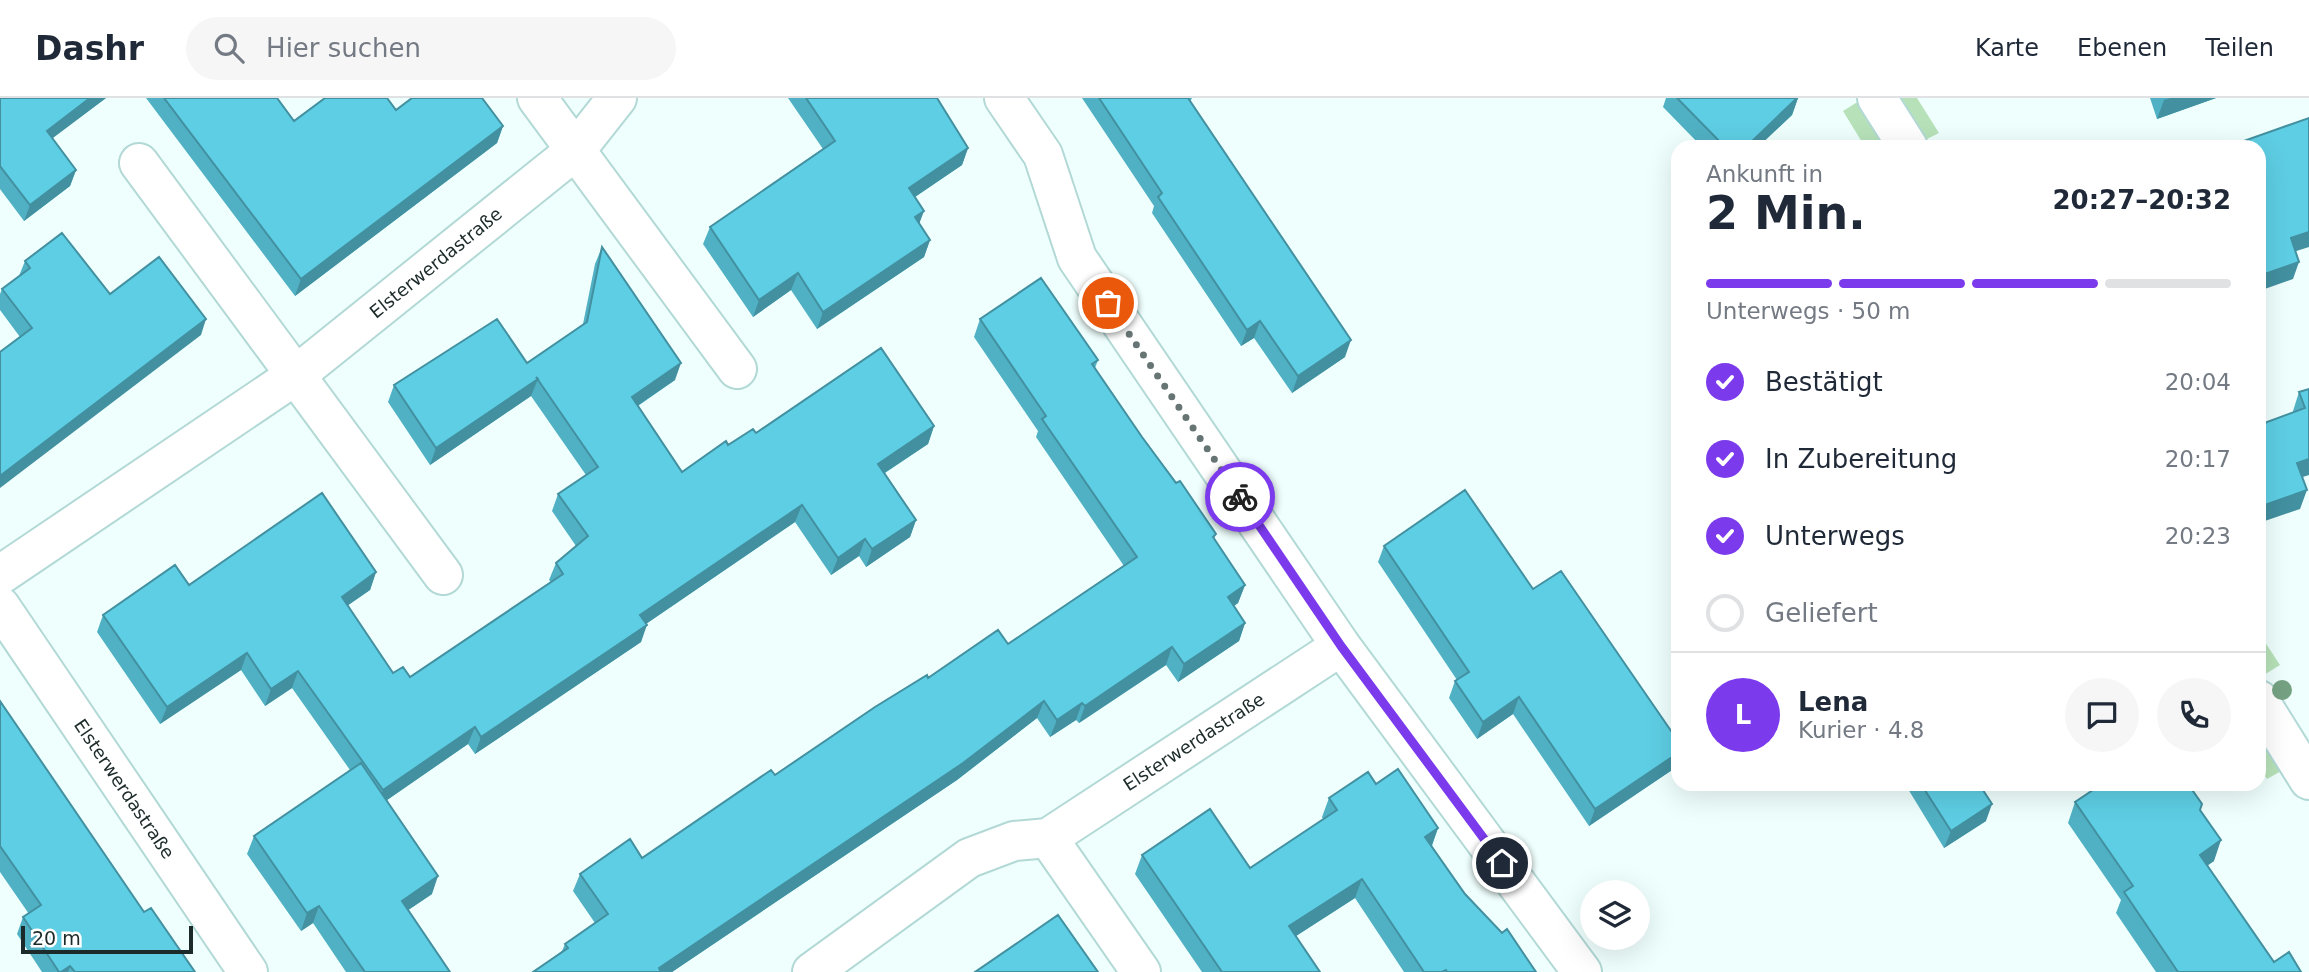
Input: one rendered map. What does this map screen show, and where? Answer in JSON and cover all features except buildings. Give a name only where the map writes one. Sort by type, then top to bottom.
[{"type":"street","points":[[537,98],[737,369]]},
{"type":"street","name":"Elsterwerdastraße","points":[[0,575],[296,375],[576,150],[617,98]]},
{"type":"street","points":[[1004,98],[1043,155],[1077,258],[1341,646],[1582,972]]},
{"type":"street","points":[[1877,98],[1904,140]]},
{"type":"street","points":[[139,163],[443,575]]},
{"type":"street","name":"Elsterwerdastraße","points":[[0,606],[247,972]]},
{"type":"street","name":"Elsterwerdastraße","points":[[812,972],[969,858],[1014,841],[1048,838],[1341,646]]},
{"type":"street","points":[[2266,711],[2309,780]]},
{"type":"street","points":[[1048,838],[1141,972]]},
{"type":"green space","points":[[1898,98],[1917,98],[1939,133],[1925,140]]},
{"type":"green space","points":[[1859,101],[1884,140],[1861,140],[1843,111]]},
{"type":"green space","points":[[2266,644],[2280,665],[2266,674]]},
{"type":"green space","points":[[2266,743],[2283,770],[2266,778]]},
{"type":"way so far","points":[[1108,303],[1240,497]]},
{"type":"route","points":[[1240,497],[1341,646],[1502,863]]}]
